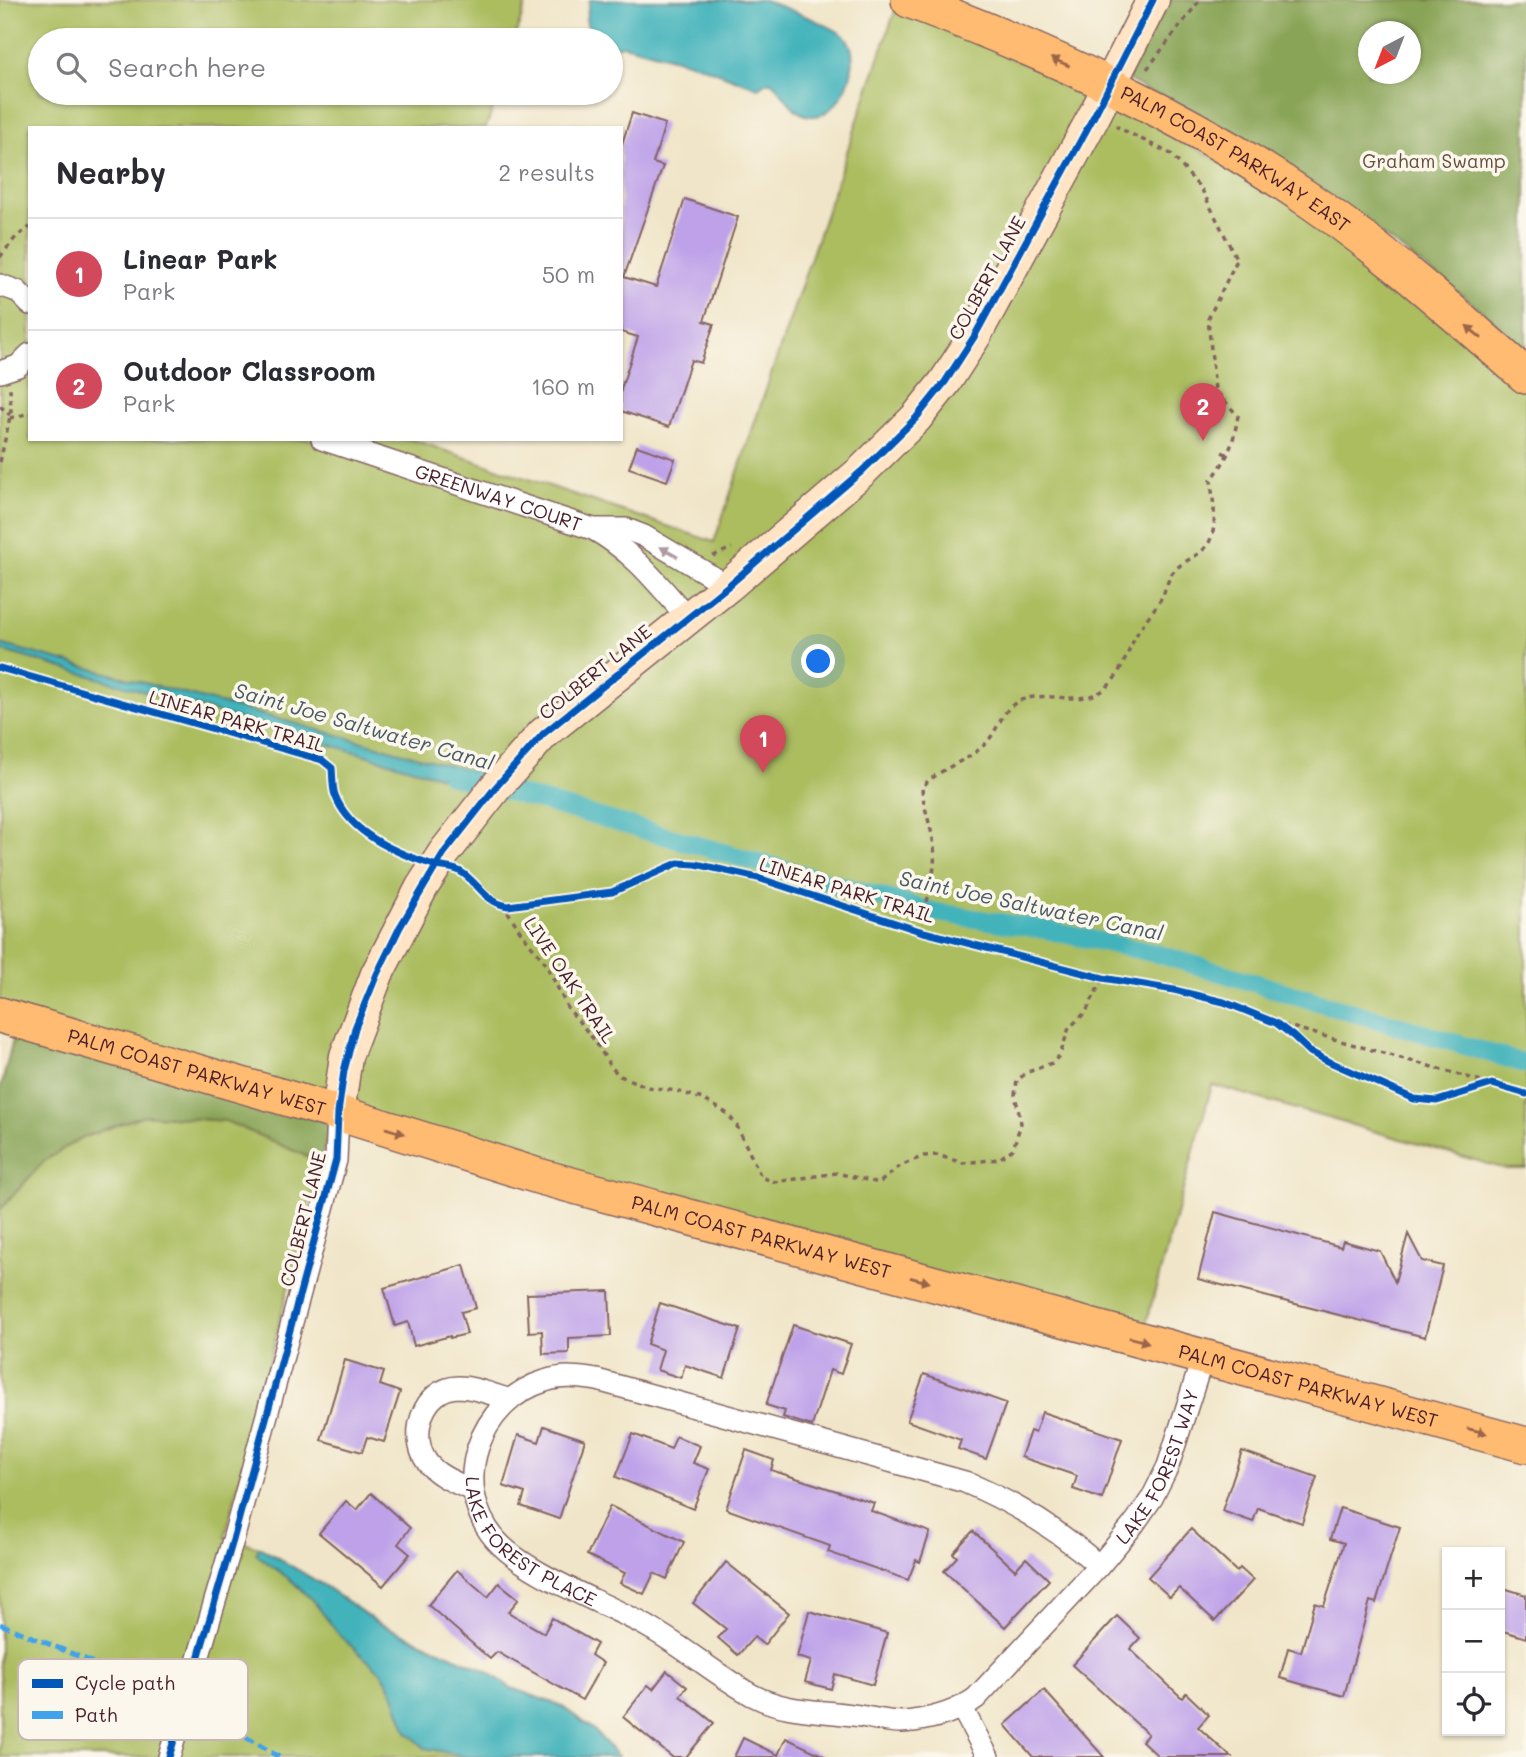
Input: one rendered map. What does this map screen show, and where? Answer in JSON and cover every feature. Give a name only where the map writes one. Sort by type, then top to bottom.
[{"type":"main road","name":"PALM COAST PARKWAY EAST","points":[[909,0],[1121,89],[1227,147],[1313,202],[1430,294],[1526,376]]},
{"type":"main road","name":"PALM COAST PARKWAY WEST","points":[[0,1015],[338,1113],[538,1176],[1526,1445]]},
{"type":"street","name":"COLBERT LANE","points":[[198,1659],[336,1160],[338,1113],[345,1063],[355,1028],[400,927],[444,853],[495,788],[543,734],[728,586],[862,471],[916,418],[945,382],[974,337],[1121,89],[1153,0]]},
{"type":"street","points":[[0,285],[17,291],[28,302]]},
{"type":"street","points":[[2,372],[18,366],[28,356]]},
{"type":"street","name":"GREENWAY COURT","points":[[328,441],[593,529]]},
{"type":"street","points":[[593,529],[626,529],[644,536],[728,586]]},
{"type":"street","points":[[593,529],[619,544],[638,561],[688,618]]},
{"type":"street","name":"LAKE FOREST WAY","points":[[1099,1566],[1152,1498],[1168,1466],[1203,1357]]},
{"type":"street","name":"LAKE FOREST PLACE","points":[[578,1377],[965,1482],[1008,1501],[1055,1530],[1099,1566],[996,1678],[962,1708],[923,1720],[894,1721],[799,1710],[766,1702],[656,1631],[514,1557],[486,1527],[472,1490],[472,1468],[479,1441],[495,1414],[510,1400],[547,1380],[578,1377]]},
{"type":"street","points":[[472,1490],[427,1463],[418,1440],[421,1415],[438,1394],[459,1387],[510,1400]]},
{"type":"street","points":[[962,1708],[988,1757]]},
{"type":"street","name":"COLBERT LANE","points":[[169,1757],[174,1740]]},
{"type":"path","points":[[920,931],[934,867],[934,847],[923,804],[922,787],[935,774],[981,749],[999,726],[1004,713],[1017,702],[1034,696],[1090,697],[1105,689],[1117,674],[1137,633],[1162,597],[1171,575],[1182,564],[1198,555],[1211,540],[1215,524],[1211,480],[1232,449],[1238,416],[1215,390],[1208,320],[1237,260],[1202,190],[1171,153],[1117,127],[1121,89],[1146,69],[1200,0]]},
{"type":"path","points":[[0,257],[16,237],[28,228]]},
{"type":"path","points":[[0,462],[10,416],[11,390],[2,372]]},
{"type":"path","points":[[0,406],[10,416]]},
{"type":"path","points":[[10,416],[28,413]]},
{"type":"path","points":[[1222,452],[1228,455]]},
{"type":"path","points":[[709,558],[737,546]]},
{"type":"path","points":[[490,898],[500,905],[518,905]]},
{"type":"path","points":[[1092,975],[1114,980]]},
{"type":"path","points":[[1261,1017],[1503,1087]]},
{"type":"path","points":[[1273,1022],[1293,1035]]},
{"type":"path","points":[[1481,1088],[1492,1084]]},
{"type":"green space","points":[[0,0],[527,0],[518,28],[28,28],[28,105],[494,105],[487,126],[28,126],[28,441],[417,441],[714,542],[897,5],[1036,61],[1321,217],[1526,391],[1526,1169],[1506,1169],[1212,1085],[1144,1331],[521,1162],[0,1004]]},
{"type":"green space","name":"Graham Swamp","points":[[1167,0],[1526,0],[1526,350],[1471,302],[1317,186],[1125,78]]},
{"type":"green space","points":[[15,1031],[331,1123],[320,1162],[226,1121],[144,1115],[79,1139],[44,1161],[0,1210],[0,1091]]},
{"type":"green space","points":[[144,1115],[226,1121],[320,1162],[225,1537],[259,1547],[323,1585],[378,1623],[487,1671],[511,1688],[561,1706],[593,1729],[618,1757],[0,1757],[0,1210],[44,1161],[79,1139]]},
{"type":"water","points":[[590,0],[764,0],[842,34],[852,51],[852,64],[844,93],[835,105],[825,113],[813,116],[801,113],[792,106],[771,82],[758,88],[698,65],[623,45],[623,28],[588,28],[586,19]]},
{"type":"water","points":[[0,644],[482,774],[473,786],[0,650]]},
{"type":"water","points":[[259,1547],[323,1585],[378,1623],[487,1671],[511,1688],[561,1706],[593,1729],[618,1757],[467,1757],[425,1748],[407,1732],[392,1690],[382,1673],[341,1637],[314,1602],[292,1581],[256,1554]]},
{"type":"building","points":[[632,113],[665,124],[653,163],[663,166],[624,277],[656,287],[685,199],[738,217],[704,321],[714,324],[701,363],[691,360],[669,427],[623,412],[623,383],[638,337],[623,333],[623,141]]},
{"type":"building","points":[[637,446],[675,459],[667,481],[629,468]]},
{"type":"building","points":[[1215,1212],[1341,1247],[1343,1241],[1380,1251],[1395,1282],[1408,1234],[1422,1261],[1443,1266],[1425,1337],[1198,1279]]},
{"type":"building","points":[[464,1265],[476,1308],[461,1312],[467,1334],[414,1346],[408,1322],[395,1326],[384,1288]]},
{"type":"building","points":[[609,1291],[611,1336],[569,1338],[569,1353],[543,1354],[542,1331],[529,1332],[527,1294]]},
{"type":"building","points":[[660,1303],[740,1329],[724,1378],[685,1365],[681,1378],[657,1370],[663,1350],[647,1344]]},
{"type":"building","points":[[793,1325],[851,1344],[841,1374],[830,1370],[812,1426],[783,1417],[785,1411],[766,1405]]},
{"type":"building","points":[[345,1360],[384,1372],[380,1385],[400,1392],[384,1442],[367,1437],[362,1452],[321,1440]]},
{"type":"building","points":[[924,1374],[1006,1403],[986,1459],[958,1449],[961,1440],[907,1421]]},
{"type":"building","points":[[1042,1412],[1122,1439],[1102,1499],[1073,1489],[1077,1476],[1021,1457],[1030,1431],[1035,1433]]},
{"type":"building","points":[[544,1426],[585,1440],[559,1519],[521,1506],[525,1493],[503,1486],[518,1435],[539,1442]]},
{"type":"building","points":[[633,1434],[671,1449],[676,1436],[700,1446],[693,1463],[709,1469],[693,1509],[616,1477]]},
{"type":"building","points":[[746,1450],[774,1460],[771,1470],[874,1503],[871,1511],[930,1532],[920,1562],[916,1560],[908,1580],[828,1552],[830,1546],[726,1509]]},
{"type":"building","points":[[1242,1451],[1317,1477],[1302,1523],[1258,1508],[1253,1522],[1222,1511]]},
{"type":"building","points":[[371,1493],[410,1528],[398,1544],[410,1554],[383,1586],[319,1533],[346,1501],[357,1510]]},
{"type":"building","points":[[610,1506],[684,1542],[667,1579],[654,1573],[644,1594],[620,1583],[625,1573],[587,1555]]},
{"type":"building","points":[[1340,1508],[1400,1527],[1376,1603],[1370,1601],[1344,1696],[1280,1678],[1288,1648],[1301,1652],[1315,1603],[1324,1606],[1344,1543],[1330,1539]]},
{"type":"building","points":[[1191,1529],[1237,1572],[1240,1568],[1253,1580],[1215,1621],[1179,1588],[1170,1597],[1148,1577]]},
{"type":"building","points":[[973,1531],[1015,1570],[1026,1558],[1049,1580],[1005,1627],[944,1571],[957,1557],[953,1553]]},
{"type":"building","points":[[726,1562],[789,1613],[764,1645],[754,1637],[738,1655],[718,1638],[726,1629],[693,1603]]},
{"type":"building","points":[[457,1570],[488,1597],[499,1583],[519,1599],[508,1612],[544,1633],[552,1618],[597,1644],[591,1655],[603,1663],[582,1700],[497,1652],[490,1659],[428,1605]]},
{"type":"building","points":[[1505,1589],[1526,1595],[1526,1638],[1505,1632]]},
{"type":"building","points":[[809,1611],[887,1633],[873,1685],[835,1674],[831,1689],[805,1682],[811,1661],[797,1657]]},
{"type":"building","points":[[1117,1616],[1140,1638],[1130,1649],[1182,1698],[1186,1693],[1209,1715],[1198,1727],[1231,1757],[1159,1757],[1142,1741],[1148,1734],[1072,1665]]},
{"type":"building","points":[[667,1671],[687,1687],[680,1696],[714,1723],[686,1757],[672,1757],[623,1717],[648,1685],[653,1689]]},
{"type":"building","points":[[1044,1690],[1104,1757],[1033,1757],[1005,1725]]},
{"type":"building","points":[[743,1738],[778,1755],[786,1738],[826,1757],[734,1757]]},
{"type":"waterway","name":"Saint Joe Saltwater Canal","points":[[450,775],[934,912],[1047,930],[1158,954],[1526,1064]]},
{"type":"marked path","points":[[0,1624],[83,1659]]},
{"type":"marked path","points":[[248,1738],[279,1757]]},
{"type":"cycle path","points":[[198,1659],[336,1160],[338,1113],[344,1071],[355,1028],[400,927],[444,853],[495,788],[543,734],[728,586],[862,471],[916,418],[945,382],[974,337],[1094,116],[1153,0]]},
{"type":"cycle path","name":"LINEAR PARK TRAIL","points":[[0,668],[322,760],[332,768],[334,792],[342,808],[363,831],[405,855],[458,870],[488,897],[500,904],[508,906],[612,892],[678,863],[696,864],[758,878],[920,931],[1103,978],[1224,1002],[1276,1023],[1310,1052],[1414,1099],[1437,1101],[1492,1084],[1526,1094]]},
{"type":"cycle path","points":[[169,1757],[174,1740]]},
{"type":"place","name":"Outdoor Classroom","points":[[1203,441]]},
{"type":"place","name":"Linear Park","points":[[763,773]]}]
